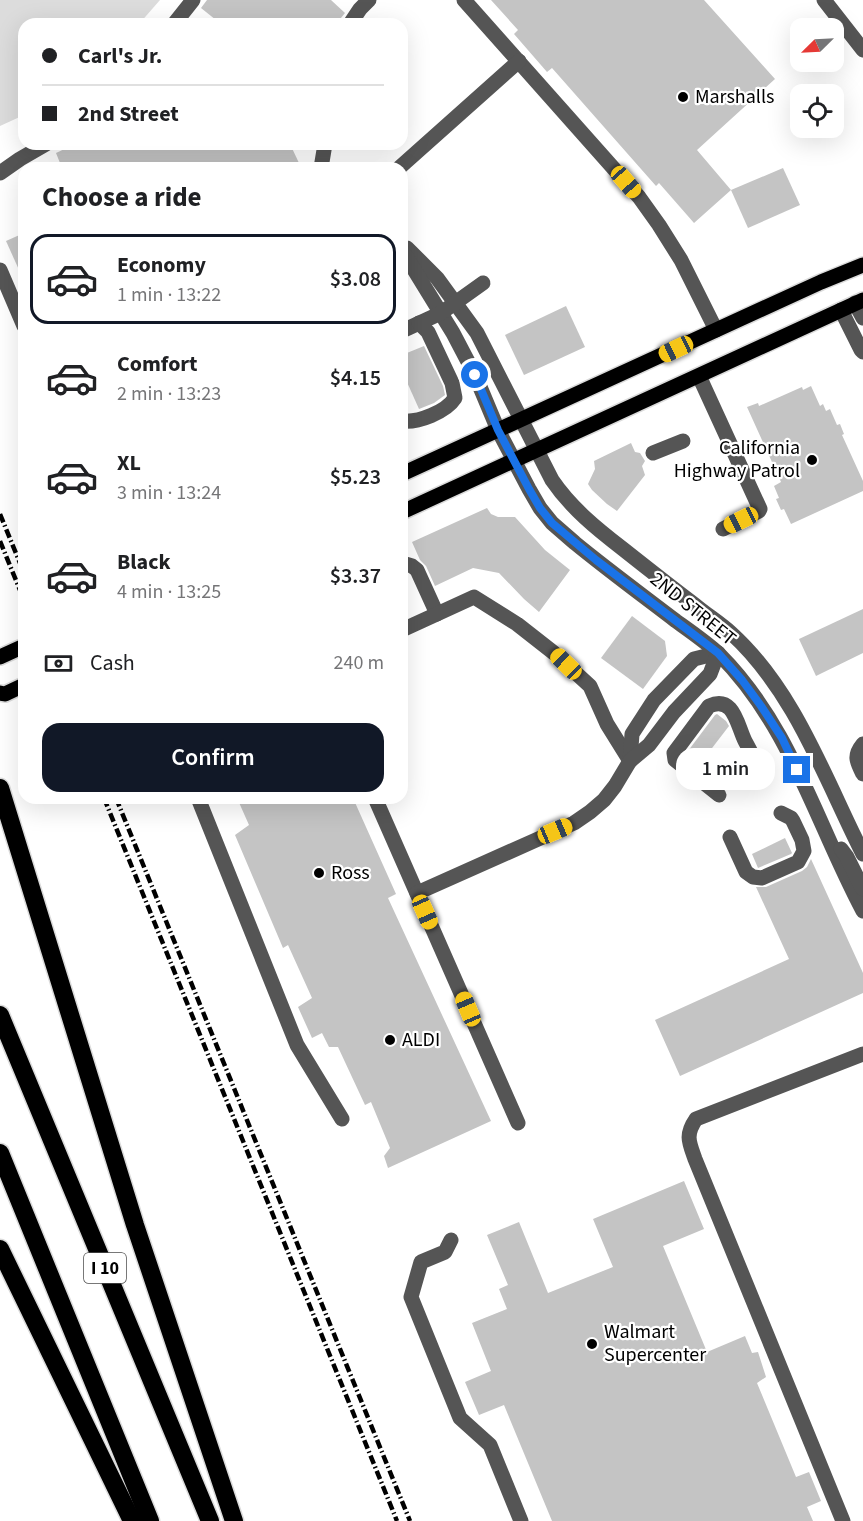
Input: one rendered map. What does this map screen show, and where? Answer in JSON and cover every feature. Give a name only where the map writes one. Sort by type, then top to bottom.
[{"type":"highway","points":[[0,788],[132,1214],[234,1521]]},
{"type":"highway","name":"I 10","points":[[0,1015],[210,1521]]},
{"type":"highway","name":"I 10","points":[[0,1153],[150,1521]]},
{"type":"highway","points":[[0,1250],[132,1521]]},
{"type":"main road","points":[[821,282],[863,255]]},
{"type":"main road","points":[[408,471],[821,282],[863,265]]},
{"type":"main road","points":[[408,509],[860,302]]},
{"type":"main road","points":[[0,657],[18,649]]},
{"type":"main road","points":[[0,693],[4,694],[18,688]]},
{"type":"street","points":[[179,18],[193,0]]},
{"type":"street","points":[[354,18],[369,0]]},
{"type":"street","points":[[464,0],[639,197],[681,260],[716,330]]},
{"type":"street","points":[[824,0],[863,50]]},
{"type":"street","points":[[406,162],[519,61]]},
{"type":"street","points":[[0,173],[36,150]]},
{"type":"street","name":"2ND STREET","points":[[408,249],[437,278],[477,333],[560,492],[597,529],[732,634],[776,685],[794,713],[863,854]]},
{"type":"street","name":"2ND STREET","points":[[408,260],[475,375],[498,430],[534,499],[552,523],[596,560],[718,653],[742,680],[773,723],[789,752],[844,876],[863,911]]},
{"type":"street","points":[[0,270],[18,308]]},
{"type":"street","points":[[408,328],[441,313],[483,283]]},
{"type":"street","points":[[860,302],[863,318]]},
{"type":"street","points":[[841,310],[863,352]]},
{"type":"street","points":[[408,422],[422,420],[450,405],[455,398],[452,383],[428,332],[419,323]]},
{"type":"street","points":[[699,376],[760,509],[723,529]]},
{"type":"street","points":[[653,453],[683,441]]},
{"type":"street","points":[[408,565],[417,570],[437,614]]},
{"type":"street","points":[[408,627],[474,597],[517,624],[554,652],[590,686],[607,724],[630,761]]},
{"type":"street","points":[[630,761],[632,734],[654,700],[694,659],[718,653]]},
{"type":"street","points":[[417,892],[574,823],[590,812],[615,786],[630,761],[649,745],[674,712],[710,674],[718,653]]},
{"type":"street","points":[[719,795],[675,760],[674,753],[708,706],[715,703],[726,705],[736,716],[744,738],[764,775]]},
{"type":"street","points":[[863,744],[857,752],[857,761],[863,774]]},
{"type":"street","points":[[200,804],[297,1045],[342,1119]]},
{"type":"street","points":[[378,804],[518,1123]]},
{"type":"street","points":[[730,837],[746,872],[753,877],[762,878],[789,866],[802,857],[804,848],[793,821],[781,813]]},
{"type":"street","points":[[819,820],[847,857],[863,889]]},
{"type":"street","points":[[843,1521],[689,1142],[690,1127],[696,1119],[863,1054]]},
{"type":"street","points":[[451,1240],[445,1252],[421,1262],[411,1297],[460,1418],[490,1444],[521,1521]]},
{"type":"shaded area","points":[[0,0],[160,0],[144,18],[18,18],[18,118],[0,126]]},
{"type":"building","points":[[207,0],[331,0],[345,13],[341,18],[214,18],[201,8]]},
{"type":"building","points":[[491,0],[704,0],[775,79],[697,150],[731,190],[694,223],[659,183],[656,186],[552,68],[547,72],[514,34],[518,30]]},
{"type":"building","points":[[62,150],[293,150],[299,162],[60,162],[56,153]]},
{"type":"building","points":[[783,168],[800,205],[748,228],[731,190]]},
{"type":"building","points":[[18,236],[18,268],[6,241]]},
{"type":"building","points":[[566,306],[585,347],[524,375],[505,335]]},
{"type":"building","points":[[424,346],[445,395],[434,403],[419,409],[408,384],[408,353]]},
{"type":"building","name":"California Highway Patrol","points":[[811,386],[820,406],[823,404],[826,411],[830,409],[837,425],[840,424],[844,434],[842,435],[863,481],[863,491],[791,524],[776,499],[779,498],[774,486],[781,482],[747,407],[758,403],[759,406],[802,387],[803,390]]},
{"type":"building","points":[[631,443],[635,452],[640,453],[645,461],[642,466],[645,475],[617,511],[588,484],[595,469],[594,461]]},
{"type":"building","points":[[487,508],[491,514],[498,517],[515,517],[545,550],[570,570],[539,612],[499,573],[473,568],[435,586],[426,566],[420,560],[412,542]]},
{"type":"building","points":[[863,609],[863,653],[816,676],[799,639]]},
{"type":"building","points":[[632,616],[665,641],[667,656],[643,689],[601,658]]},
{"type":"building","points":[[717,714],[729,726],[699,765],[685,755]]},
{"type":"building","points":[[240,804],[356,804],[396,894],[388,898],[491,1121],[388,1168],[384,1156],[390,1148],[371,1102],[365,1105],[338,1047],[329,1047],[322,1033],[312,1038],[298,1007],[312,998],[288,945],[283,948],[235,835],[249,825]]},
{"type":"building","points":[[785,838],[792,853],[758,868],[752,854]]},
{"type":"building","points":[[811,859],[863,973],[863,993],[680,1076],[655,1020],[789,959],[756,887],[766,887],[802,871]]},
{"type":"building","name":"Walmart Supercenter","points":[[684,1181],[704,1229],[663,1246],[707,1352],[745,1336],[752,1353],[758,1352],[766,1377],[757,1383],[796,1477],[809,1472],[821,1501],[807,1507],[813,1521],[552,1521],[504,1405],[479,1415],[465,1382],[491,1371],[472,1323],[507,1309],[499,1289],[508,1285],[487,1235],[519,1222],[548,1293],[613,1267],[593,1219]]},
{"type":"railway","points":[[0,514],[18,558]]},
{"type":"railway","points":[[0,541],[18,585]]},
{"type":"railway","points":[[106,804],[397,1521]]},
{"type":"railway","points":[[118,804],[410,1521]]},
{"type":"place","name":"Marshalls","points":[[683,97]]},
{"type":"place","name":"California Highway Patrol","points":[[812,460]]},
{"type":"place","name":"Ross","points":[[319,873]]},
{"type":"place","name":"ALDI","points":[[390,1040]]},
{"type":"place","name":"Walmart Supercenter","points":[[592,1344]]},
{"type":"route","points":[[475,375],[498,430],[540,508],[552,523],[574,543],[718,653],[742,680],[773,723],[797,770]]}]
